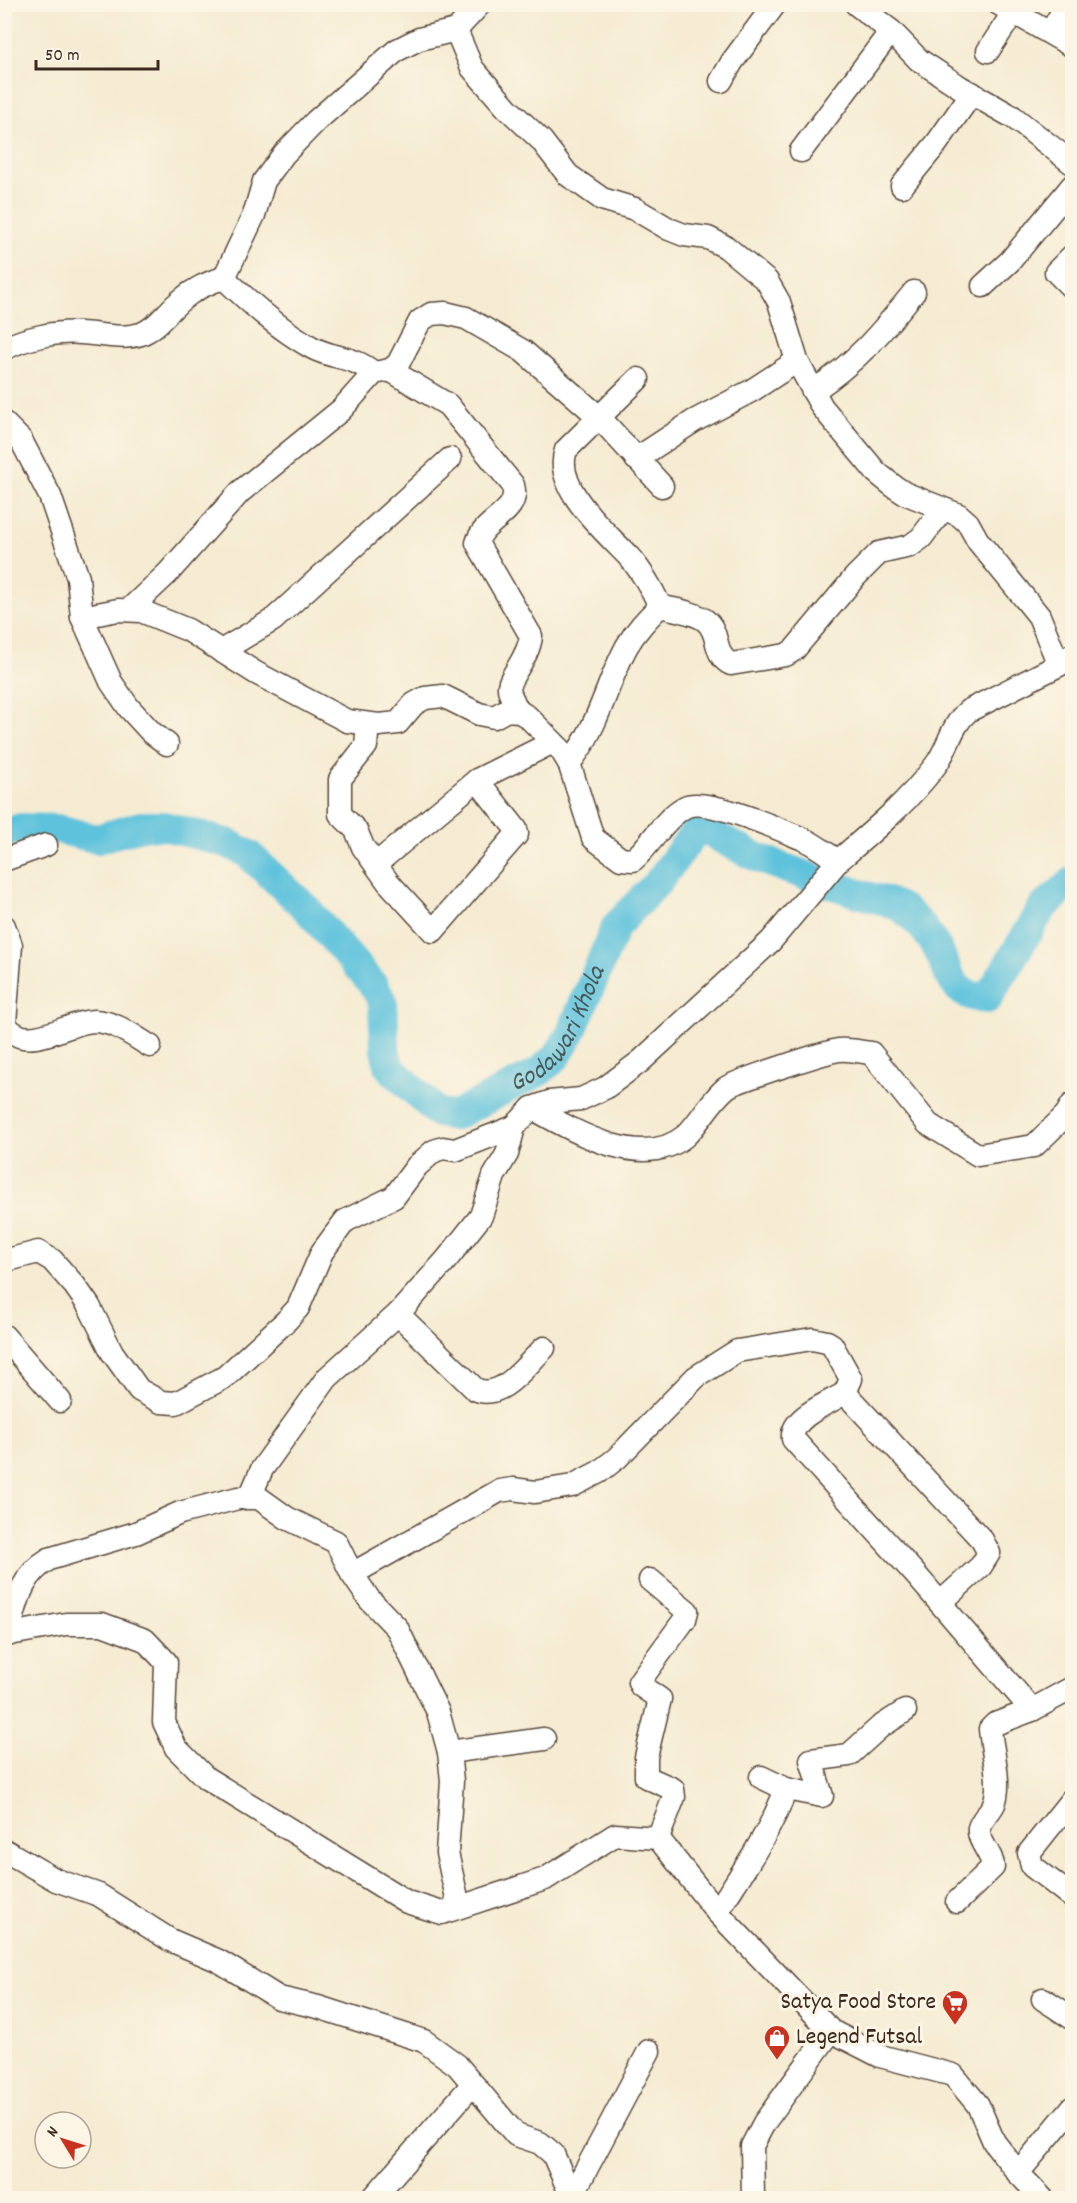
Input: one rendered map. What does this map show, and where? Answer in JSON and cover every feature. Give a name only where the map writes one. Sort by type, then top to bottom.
[{"type":"street","points":[[224,278],[254,215],[264,181],[285,154],[316,121],[397,50],[419,39],[456,30],[480,4]]},
{"type":"street","points":[[721,81],[732,62],[775,4]]},
{"type":"street","points":[[1050,33],[1068,4]]},
{"type":"street","points":[[857,5],[891,31],[919,60],[1025,125],[1072,162]]},
{"type":"street","points":[[988,51],[1006,8],[1072,46]]},
{"type":"street","points":[[4,1261],[38,1252],[52,1260],[89,1306],[112,1352],[139,1390],[161,1402],[176,1403],[225,1377],[298,1308],[322,1252],[345,1221],[394,1197],[417,1166],[434,1151],[443,1148],[455,1150],[514,1127],[532,1108],[549,1101],[581,1099],[605,1088],[641,1061],[771,941],[837,862],[897,810],[938,763],[958,720],[985,702],[1066,660],[1053,645],[1039,616],[978,541],[968,523],[959,515],[904,494],[884,478],[822,407],[797,361],[779,302],[767,281],[726,247],[708,238],[684,236],[635,208],[602,199],[568,175],[541,140],[507,108],[472,68],[461,48],[456,30]]},
{"type":"street","points":[[801,151],[891,31]]},
{"type":"street","points":[[902,186],[937,143],[972,93]]},
{"type":"street","points":[[983,286],[1010,261],[1072,186]]},
{"type":"street","points":[[1072,256],[1056,272],[1072,288]]},
{"type":"street","points":[[4,349],[39,339],[78,332],[108,336],[140,334],[208,282],[224,278]]},
{"type":"street","points":[[224,278],[257,310],[313,348],[358,360],[448,405],[513,484],[516,495],[513,504],[484,530],[477,543],[531,636],[528,653],[509,688],[518,711],[553,742],[569,763],[593,838],[621,859],[633,860],[684,807],[695,804],[724,810],[805,840],[837,862]]},
{"type":"street","points":[[813,391],[844,370],[870,347],[914,292]]},
{"type":"street","points":[[130,609],[168,573],[240,492],[341,410],[382,372],[398,364],[420,321],[430,314],[445,313],[466,318],[523,351],[598,417],[662,486]]},
{"type":"street","points":[[636,459],[694,421],[751,391],[797,361]]},
{"type":"street","points":[[638,379],[566,450],[562,462],[563,475],[569,487],[613,544],[645,577],[660,606],[701,617],[709,622],[720,654],[724,661],[731,664],[786,655],[794,650],[855,577],[879,554],[888,549],[902,549],[921,538],[943,509]]},
{"type":"street","points":[[4,423],[21,440],[50,496],[78,578],[82,617],[111,682],[129,708],[151,732],[167,744]]},
{"type":"street","points":[[221,651],[273,620],[450,459]]},
{"type":"street","points":[[569,763],[588,737],[627,646],[643,623],[660,606]]},
{"type":"street","points":[[82,617],[130,609],[188,630],[322,709],[347,721],[368,724],[398,723],[418,701],[443,696],[478,714],[494,717],[507,710],[518,711]]},
{"type":"street","points":[[368,724],[366,746],[340,779],[340,814],[356,830],[363,847],[377,863],[388,882],[429,928],[436,930],[516,834],[516,829],[477,780]]},
{"type":"street","points":[[377,863],[477,780],[553,742]]},
{"type":"street","points":[[4,860],[46,845]]},
{"type":"street","points":[[6,940],[5,1023],[10,1031],[20,1038],[36,1038],[77,1023],[95,1021],[115,1025],[150,1047]]},
{"type":"street","points":[[532,1108],[571,1129],[620,1149],[664,1148],[686,1136],[699,1116],[728,1086],[839,1050],[871,1053],[928,1124],[978,1155],[1034,1146],[1066,1115],[1072,1105]]},
{"type":"street","points":[[250,1497],[262,1469],[327,1378],[398,1314],[482,1216],[494,1176],[507,1154],[514,1127]]},
{"type":"street","points":[[398,1314],[475,1389],[483,1393],[494,1393],[503,1387],[544,1348]]},
{"type":"street","points":[[4,1336],[60,1401]]},
{"type":"street","points":[[352,1574],[499,1491],[513,1489],[535,1492],[572,1486],[599,1472],[617,1458],[696,1377],[737,1351],[812,1340],[826,1342],[832,1345],[851,1379],[845,1393],[797,1423],[792,1432],[793,1439],[1032,1710]]},
{"type":"street","points":[[845,1393],[982,1540],[989,1553],[981,1566],[940,1603]]},
{"type":"street","points":[[459,1908],[447,1853],[452,1781],[449,1752],[438,1712],[397,1628],[369,1599],[352,1574],[336,1542],[287,1518],[259,1498],[250,1497],[180,1513],[136,1533],[49,1559],[27,1576],[6,1635],[66,1624],[102,1624],[145,1640],[166,1662],[164,1722],[176,1748],[206,1778],[407,1902],[442,1913],[459,1908],[544,1879],[615,1834],[658,1838],[717,1912],[831,2031],[880,2056],[953,2075],[978,2105],[994,2142],[1042,2199]]},
{"type":"street","points":[[650,1580],[687,1611],[685,1619],[639,1682],[640,1686],[660,1698],[646,1757],[647,1779],[673,1789],[674,1797],[658,1838]]},
{"type":"street","points":[[957,1902],[993,1867],[993,1858],[980,1835],[979,1827],[994,1804],[997,1787],[990,1729],[995,1724],[1032,1710],[1072,1688]]},
{"type":"street","points":[[761,1777],[786,1790],[822,1796],[811,1760],[849,1755],[880,1727],[905,1711]]},
{"type":"street","points":[[449,1752],[544,1739]]},
{"type":"street","points":[[717,1912],[776,1816],[786,1790]]},
{"type":"street","points":[[1072,1799],[1029,1853],[1032,1866],[1072,1897]]},
{"type":"street","points":[[4,1850],[56,1880],[99,1895],[170,1940],[219,1960],[279,1998],[318,2007],[423,2041],[457,2065],[516,2135],[540,2143],[553,2154],[572,2198]]},
{"type":"street","points":[[1043,1999],[1072,2018]]},
{"type":"street","points":[[753,2199],[752,2146],[764,2123],[831,2031]]},
{"type":"street","points":[[572,2198],[650,2051]]},
{"type":"street","points":[[373,2199],[472,2085]]},
{"type":"street","points":[[1018,2173],[1072,2108]]},
{"type":"waterway","name":"Godawari Khola","points":[[4,833],[21,828],[58,829],[97,839],[141,826],[164,826],[227,843],[248,854],[308,910],[374,986],[383,1003],[385,1051],[390,1068],[438,1113],[454,1116],[539,1072],[557,1056],[571,1033],[616,926],[659,881],[694,833],[709,831],[743,851],[762,859],[899,907],[922,927],[937,948],[949,975],[958,988],[975,997],[987,999],[1043,907],[1072,882]]},
{"type":"place","name":"Satya Food Store","points":[[955,2026]]},
{"type":"place","name":"Legend Futsal","points":[[777,2061]]}]
